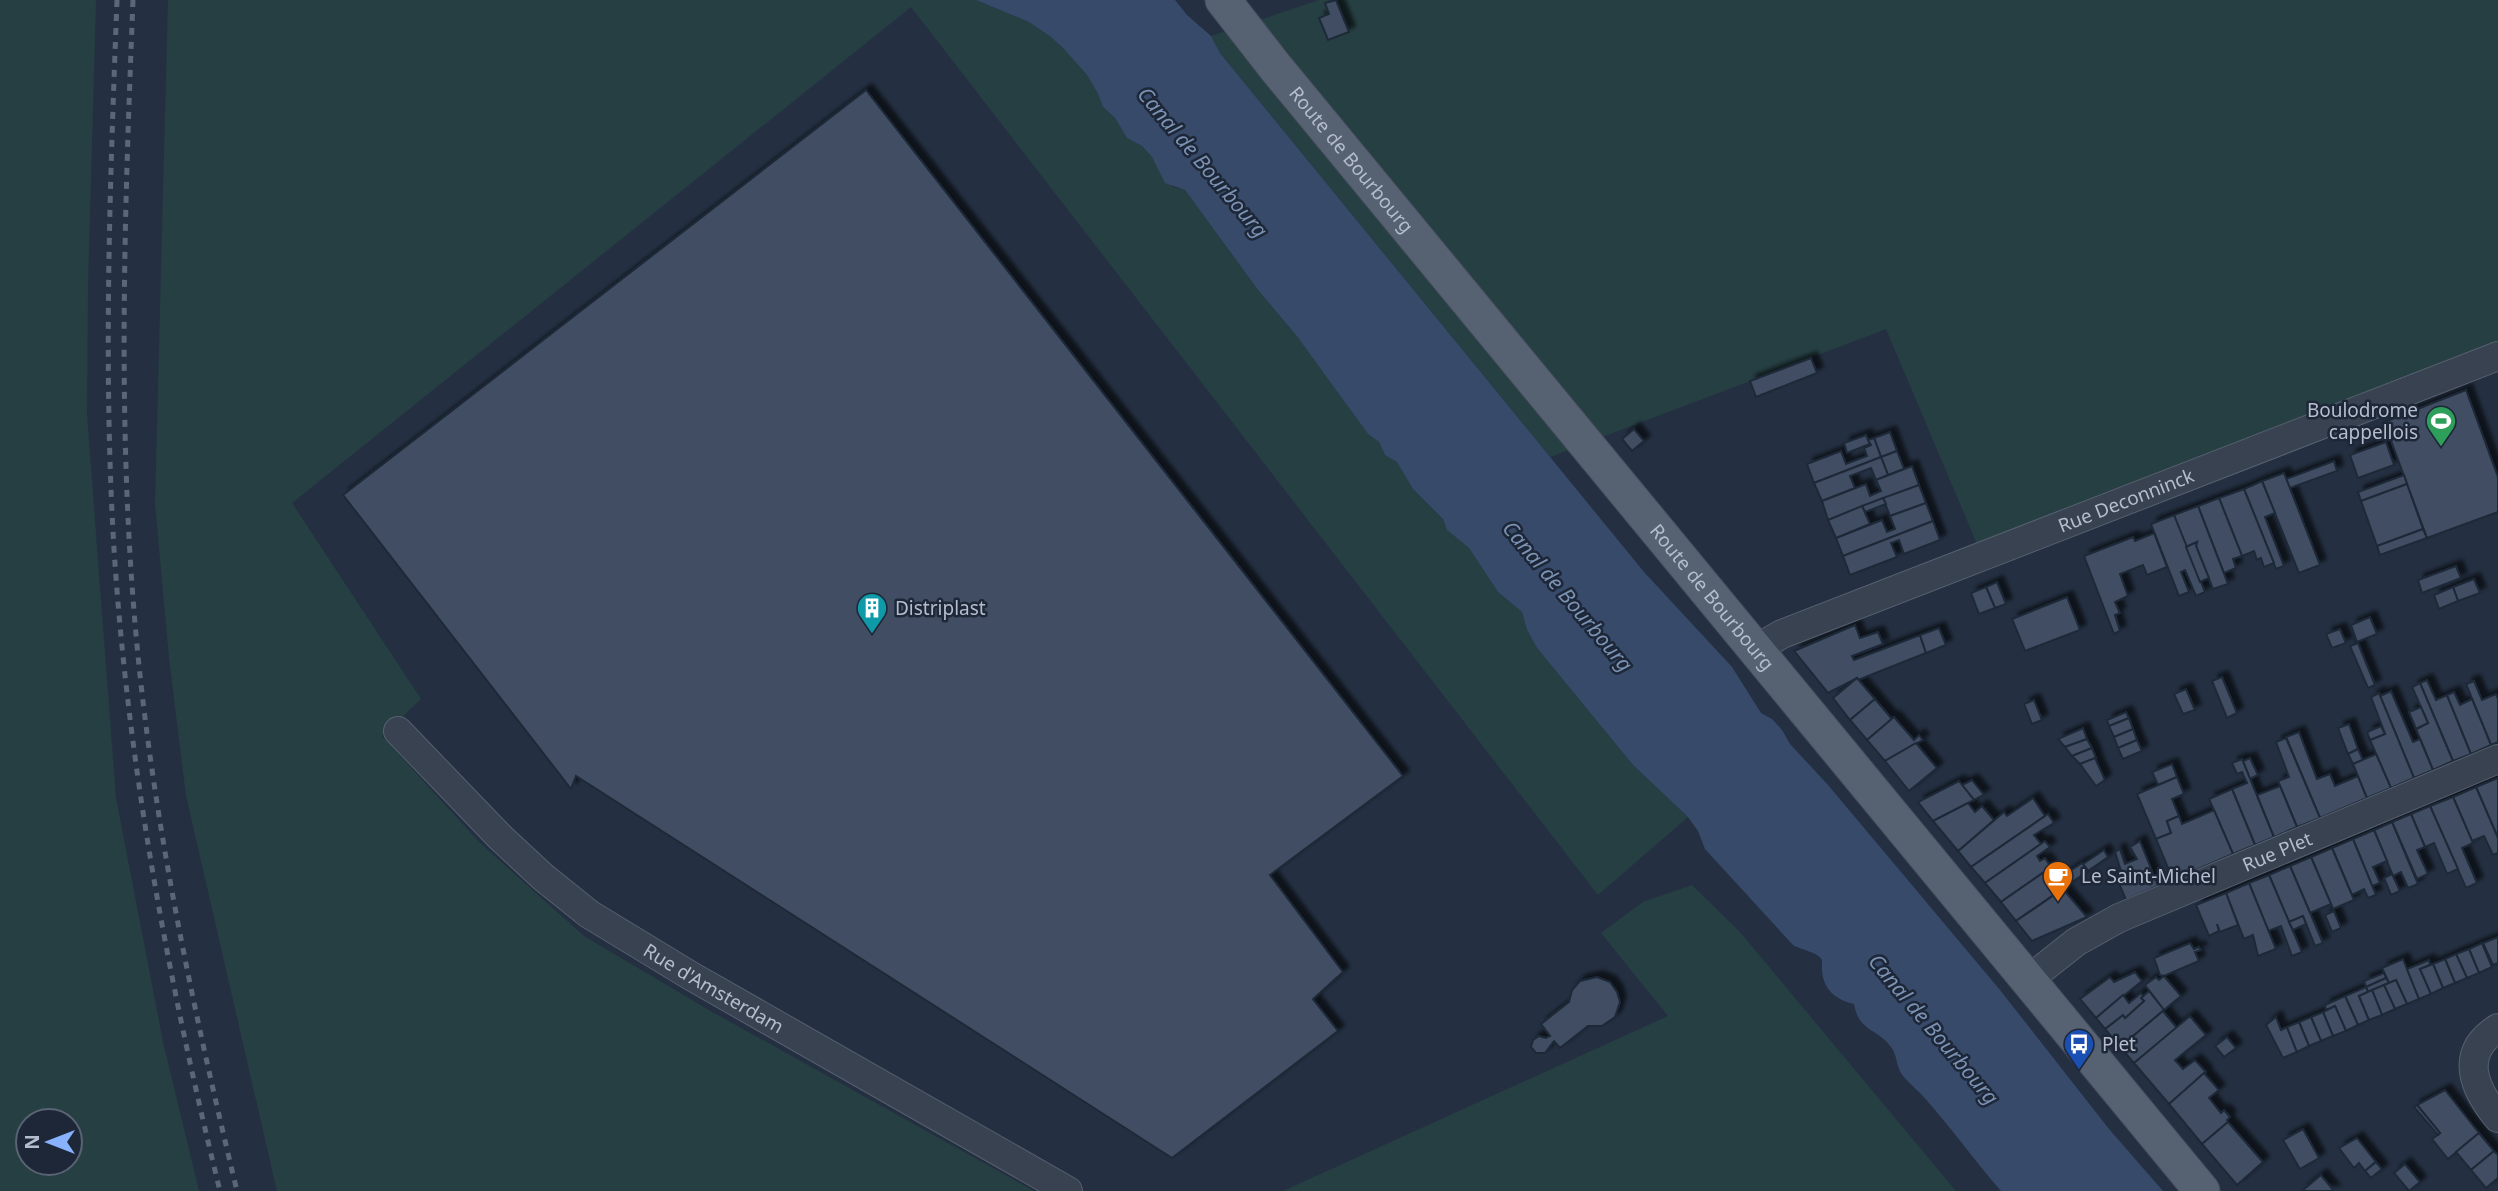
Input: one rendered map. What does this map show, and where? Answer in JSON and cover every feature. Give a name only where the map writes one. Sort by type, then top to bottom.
[{"type":"main road","name":"Route de Bourbourg","points":[[1223,0],[2202,1191]]},
{"type":"street","name":"Rue Deconninck","points":[[1756,649],[1782,634],[2498,356]]},
{"type":"street","name":"Rue d'Amsterdam","points":[[398,731],[500,837],[543,877],[589,914],[691,976],[1068,1191]]},
{"type":"street","name":"Rue Plet","points":[[2028,980],[2088,934],[2119,918],[2498,759]]},
{"type":"street","points":[[2498,1028],[2482,1042],[2474,1060],[2478,1090],[2498,1118]]},
{"type":"green space","points":[[0,0],[96,0],[87,415],[116,798],[163,1042],[199,1191],[0,1191]]},
{"type":"green space","points":[[168,0],[976,0],[1029,22],[1064,49],[1087,75],[1103,107],[1115,118],[1127,138],[1142,146],[1173,187],[1185,190],[1368,434],[1379,442],[1385,455],[1397,461],[1413,489],[1443,519],[1447,530],[1469,548],[1498,592],[1522,612],[1527,630],[1537,648],[1633,765],[1688,817],[1598,895],[911,7],[292,503],[421,699],[382,736],[480,843],[584,936],[707,1009],[1034,1191],[277,1191],[186,796],[169,658],[155,504]]},
{"type":"green space","points":[[1319,0],[2498,0],[2498,346],[1977,544],[1886,329],[1550,457],[1220,53],[1211,36]]},
{"type":"green space","points":[[1692,885],[1739,931],[1956,1191],[1283,1191],[1668,1016],[1601,933],[1643,902]]},
{"type":"water","name":"Canal de Bourbourg","points":[[976,0],[1175,0],[1187,15],[1211,36],[1220,53],[1644,572],[1732,667],[1761,713],[1772,719],[1782,730],[1790,744],[1828,785],[2000,990],[2109,1129],[2163,1191],[2001,1191],[1922,1095],[1903,1076],[1895,1054],[1886,1041],[1864,1025],[1854,1004],[1837,997],[1825,984],[1820,957],[1793,945],[1705,849],[1698,831],[1688,817],[1633,765],[1537,648],[1527,630],[1522,612],[1498,592],[1469,548],[1447,530],[1443,519],[1413,489],[1397,462],[1385,455],[1379,442],[1368,434],[1185,190],[1165,183],[1152,157],[1142,146],[1127,138],[1115,118],[1103,107],[1087,75],[1051,37],[1029,22]]},
{"type":"building","points":[[1336,0],[1349,32],[1328,40],[1319,18],[1329,14],[1325,3]]},
{"type":"building","name":"Distriplast","points":[[866,90],[1403,776],[1270,875],[1343,972],[1313,999],[1338,1031],[1172,1158],[576,776],[571,789],[343,495]]},
{"type":"building","points":[[1811,358],[1817,373],[1756,397],[1750,381]]},
{"type":"building","name":"Boulodrome cappellois","points":[[2466,390],[2498,477],[2498,512],[2427,538],[2384,422]]},
{"type":"building","points":[[1634,429],[1644,441],[1632,451],[1622,439]]},
{"type":"building","points":[[1890,432],[1897,451],[1881,457],[1874,438]]},
{"type":"building","points":[[1866,435],[1870,444],[1847,453],[1844,443]]},
{"type":"building","points":[[1874,438],[1881,457],[1814,483],[1807,464],[1841,451],[1846,464],[1867,456],[1864,448],[1871,445],[1868,440]]},
{"type":"building","points":[[2386,442],[2394,465],[2358,478],[2350,455]]},
{"type":"building","points":[[1897,451],[1904,469],[1888,475],[1881,457]]},
{"type":"building","points":[[1881,457],[1888,475],[1876,480],[1871,468],[1850,476],[1855,488],[1822,501],[1814,483]]},
{"type":"building","points":[[2334,461],[2337,471],[2290,488],[2286,479]]},
{"type":"building","points":[[1912,466],[1919,485],[1828,520],[1822,501],[1866,484],[1870,496],[1881,491],[1876,480]]},
{"type":"building","points":[[2284,473],[2320,565],[2299,573],[2262,481]]},
{"type":"building","points":[[2404,475],[2407,484],[2361,501],[2358,492]]},
{"type":"building","points":[[2262,481],[2275,513],[2265,517],[2284,566],[2276,569],[2244,489]]},
{"type":"building","points":[[2407,484],[2423,529],[2377,546],[2361,501]]},
{"type":"building","points":[[1919,485],[1926,503],[1890,516],[1883,498]]},
{"type":"building","points":[[2244,489],[2274,563],[2264,567],[2261,558],[2257,560],[2254,551],[2242,556],[2219,498]]},
{"type":"building","points":[[1883,498],[1886,504],[1865,512],[1862,506]]},
{"type":"building","points":[[2219,498],[2242,556],[2233,559],[2236,568],[2224,573],[2198,506]]},
{"type":"building","points":[[1926,503],[1933,521],[1843,556],[1836,538],[1882,520],[1887,532],[1895,529],[1890,516]]},
{"type":"building","points":[[1862,506],[1870,524],[1836,538],[1828,520]]},
{"type":"building","points":[[2198,506],[2228,584],[2213,589],[2196,546],[2197,542],[2186,547],[2174,515]]},
{"type":"building","points":[[2174,515],[2205,592],[2196,596],[2185,570],[2181,572],[2189,592],[2179,596],[2151,524]]},
{"type":"building","points":[[1933,521],[1940,540],[1904,554],[1899,540],[1891,543],[1897,557],[1850,575],[1843,556]]},
{"type":"building","points":[[2423,529],[2427,538],[2380,555],[2377,546]]},
{"type":"building","points":[[2154,533],[2167,567],[2147,575],[2143,565],[2120,574],[2128,596],[2115,602],[2120,613],[2115,615],[2120,631],[2114,634],[2084,556],[2133,537],[2135,541]]},
{"type":"building","points":[[2197,542],[2196,546],[2209,578],[2200,582],[2186,547]]},
{"type":"building","points":[[2456,566],[2461,578],[2422,593],[2418,580]]},
{"type":"building","points":[[2474,579],[2480,593],[2458,601],[2453,587]]},
{"type":"building","points":[[1997,582],[2006,604],[1995,608],[1986,587]]},
{"type":"building","points":[[1986,587],[1995,608],[1979,614],[1971,593]]},
{"type":"building","points":[[2453,587],[2458,601],[2439,609],[2434,595]]},
{"type":"building","points":[[2067,597],[2080,630],[2025,651],[2012,619]]},
{"type":"building","points":[[2370,617],[2377,634],[2357,642],[2351,625]]},
{"type":"building","points":[[1855,625],[1860,638],[1878,632],[1883,644],[1852,656],[1854,660],[1920,635],[1926,653],[1858,680],[1857,678],[1828,693],[1794,651]]},
{"type":"building","points":[[1939,628],[1946,645],[1926,653],[1920,635]]},
{"type":"building","points":[[2340,629],[2346,643],[2332,648],[2326,634]]},
{"type":"building","points":[[2358,643],[2375,685],[2368,688],[2350,646]]},
{"type":"building","points":[[2222,677],[2237,713],[2227,718],[2212,681]]},
{"type":"building","points":[[1857,678],[1875,699],[1850,720],[1833,698]]},
{"type":"building","points":[[2427,680],[2436,700],[2447,695],[2471,754],[2453,761],[2420,683]]},
{"type":"building","points":[[2474,681],[2482,700],[2496,694],[2498,699],[2498,742],[2491,745],[2466,684]]},
{"type":"building","points":[[2420,683],[2453,761],[2433,770],[2416,729],[2428,723],[2412,687]]},
{"type":"building","points":[[2186,689],[2195,710],[2183,714],[2174,694]]},
{"type":"building","points":[[2391,691],[2413,742],[2420,739],[2433,770],[2414,778],[2380,696]]},
{"type":"building","points":[[2454,692],[2460,705],[2472,699],[2491,745],[2471,754],[2447,695]]},
{"type":"building","points":[[2379,693],[2414,778],[2391,788],[2370,740],[2385,734],[2371,697]]},
{"type":"building","points":[[1875,699],[1892,719],[1867,740],[1850,720]]},
{"type":"building","points":[[2034,700],[2042,720],[2032,724],[2024,704]]},
{"type":"building","points":[[2421,707],[2428,723],[2416,729],[2409,712]]},
{"type":"building","points":[[2126,712],[2129,718],[2109,726],[2107,720]]},
{"type":"building","points":[[1894,717],[1914,740],[1919,735],[1923,740],[1885,761],[1867,740]]},
{"type":"building","points":[[2129,718],[2133,729],[2114,737],[2109,726]]},
{"type":"building","points":[[2349,724],[2358,749],[2348,754],[2338,728]]},
{"type":"building","points":[[2381,726],[2385,734],[2370,740],[2367,732]]},
{"type":"building","points":[[2083,728],[2087,739],[2065,747],[2058,739]]},
{"type":"building","points":[[2133,729],[2137,740],[2118,748],[2114,737]]},
{"type":"building","points":[[2299,732],[2317,779],[2330,774],[2335,786],[2358,776],[2367,798],[2320,818],[2286,737]]},
{"type":"building","points":[[2286,738],[2320,818],[2297,827],[2278,781],[2289,777],[2276,742]]},
{"type":"building","points":[[2087,739],[2092,748],[2072,756],[2065,747]]},
{"type":"building","points":[[2137,740],[2142,751],[2123,759],[2118,748]]},
{"type":"building","points":[[1916,743],[1937,768],[1909,791],[1885,761]]},
{"type":"building","points":[[2092,748],[2096,758],[2080,764],[2072,756]]},
{"type":"building","points":[[2358,749],[2363,760],[2353,764],[2348,754]]},
{"type":"building","points":[[2376,754],[2391,788],[2367,798],[2353,764]]},
{"type":"building","points":[[2095,758],[2105,780],[2096,786],[2080,764]]},
{"type":"building","points":[[2250,758],[2258,775],[2250,779],[2243,761]]},
{"type":"building","points":[[2242,759],[2274,837],[2255,845],[2232,789],[2247,783],[2242,772],[2237,774],[2232,763]]},
{"type":"building","points":[[2172,764],[2177,777],[2158,785],[2152,772]]},
{"type":"building","points":[[2177,777],[2184,794],[2172,799],[2179,816],[2167,821],[2171,833],[2156,839],[2137,794]]},
{"type":"building","points":[[2498,778],[2498,838],[2476,787]]},
{"type":"building","points":[[1972,780],[1984,795],[1974,800],[1962,785]]},
{"type":"building","points":[[1959,781],[1974,800],[1933,821],[1918,802]]},
{"type":"building","points":[[2280,786],[2297,827],[2274,837],[2257,795]]},
{"type":"building","points":[[2476,787],[2498,838],[2498,853],[2493,855],[2484,836],[2472,841],[2453,797]]},
{"type":"building","points":[[2232,789],[2255,845],[2233,854],[2209,799]]},
{"type":"building","points":[[2453,797],[2473,843],[2462,848],[2477,883],[2466,888],[2430,806]]},
{"type":"building","points":[[2033,798],[2045,816],[1971,867],[1958,851],[2004,812],[2007,816]]},
{"type":"building","points":[[1968,803],[1975,812],[1982,806],[1994,820],[1958,851],[1933,821]]},
{"type":"building","points":[[2430,806],[2458,869],[2447,874],[2434,843],[2425,847],[2411,814]]},
{"type":"building","points":[[2214,810],[2233,854],[2173,880],[2156,839],[2171,833],[2167,821],[2179,816],[2182,824]]},
{"type":"building","points":[[2048,814],[2054,823],[2034,835],[2041,844],[1985,883],[1971,867]]},
{"type":"building","points":[[2411,814],[2425,847],[2417,850],[2428,874],[2417,879],[2392,822]]},
{"type":"building","points":[[2392,822],[2418,884],[2408,888],[2401,872],[2393,876],[2374,830]]},
{"type":"building","points":[[2374,830],[2387,861],[2373,867],[2380,883],[2372,886],[2353,839]]},
{"type":"building","points":[[2353,839],[2376,895],[2368,898],[2364,889],[2352,895],[2332,848]]},
{"type":"building","points":[[2045,841],[2050,847],[2037,856],[2040,861],[2045,858],[2051,867],[2001,902],[1985,883]]},
{"type":"building","points":[[2140,841],[2158,886],[2126,900],[2115,874],[2121,871],[2115,852],[2120,849],[2125,864],[2137,859],[2130,847]]},
{"type":"building","points":[[2332,848],[2354,900],[2333,909],[2311,857]]},
{"type":"building","points":[[2104,850],[2108,857],[2088,871],[2083,864]]},
{"type":"building","points":[[2311,857],[2331,904],[2310,913],[2290,866]]},
{"type":"building","points":[[2082,863],[2088,871],[2016,921],[2001,902],[2047,870],[2055,881]]},
{"type":"building","points":[[2290,866],[2323,943],[2315,946],[2303,916],[2289,922],[2269,875]]},
{"type":"building","points":[[2392,874],[2400,891],[2391,895],[2384,878]]},
{"type":"building","points":[[2269,875],[2302,952],[2292,956],[2281,926],[2268,931],[2249,883]]},
{"type":"building","points":[[2249,883],[2276,949],[2258,956],[2253,935],[2244,939],[2226,893]]},
{"type":"building","name":"Le Saint-Michel","points":[[2063,889],[2087,917],[2032,941],[2016,921]]},
{"type":"building","points":[[2226,893],[2238,925],[2220,932],[2217,924],[2219,931],[2209,936],[2196,905]]},
{"type":"building","points":[[2334,911],[2341,928],[2332,932],[2325,915]]},
{"type":"building","points":[[2303,916],[2306,924],[2293,930],[2289,922]]},
{"type":"building","points":[[2498,937],[2498,963],[2493,965],[2483,943]]},
{"type":"building","points":[[2190,943],[2194,949],[2199,947],[2201,950],[2195,952],[2199,961],[2164,976],[2160,975],[2154,958]]},
{"type":"building","points":[[2482,943],[2492,967],[2479,973],[2469,949]]},
{"type":"building","points":[[2469,949],[2479,973],[2467,978],[2456,954]]},
{"type":"building","points":[[2456,954],[2467,978],[2455,983],[2445,959]]},
{"type":"building","points":[[2403,959],[2419,999],[2407,1004],[2396,980],[2389,983],[2382,968]]},
{"type":"building","points":[[2445,959],[2455,983],[2443,988],[2433,964]]},
{"type":"building","points":[[2429,960],[2430,965],[2420,969],[2431,994],[2419,999],[2407,969]]},
{"type":"building","points":[[2433,964],[2443,988],[2431,994],[2420,969]]},
{"type":"building","points":[[2135,972],[2142,981],[2096,1018],[2080,999],[2110,977],[2114,982]]},
{"type":"building","points":[[2384,973],[2386,978],[2366,987],[2364,981]]},
{"type":"building","points":[[2164,976],[2181,996],[2164,1010],[2145,985],[2156,977],[2159,980]]},
{"type":"building","points":[[1597,977],[1610,982],[1617,992],[1620,1002],[1615,1017],[1602,1026],[1588,1026],[1560,1048],[1554,1041],[1545,1053],[1536,1053],[1531,1047],[1533,1040],[1539,1036],[1550,1036],[1541,1024],[1569,1002],[1572,990],[1580,981]]},
{"type":"building","points":[[2386,978],[2389,983],[2368,992],[2366,987]]},
{"type":"building","points":[[2396,980],[2407,1004],[2395,1009],[2384,985]]},
{"type":"building","points":[[2384,985],[2395,1009],[2382,1015],[2372,990]]},
{"type":"building","points":[[2366,987],[2368,992],[2359,996],[2369,1020],[2358,1025],[2345,996]]},
{"type":"building","points":[[2372,990],[2382,1015],[2369,1020],[2359,996]]},
{"type":"building","points":[[2149,991],[2164,1010],[2120,1047],[2105,1029],[2123,1015],[2125,1018],[2144,1001],[2141,998]]},
{"type":"building","points":[[2141,993],[2144,1001],[2125,1018],[2123,1015],[2105,1029],[2096,1018],[2123,995],[2129,1003]]},
{"type":"building","points":[[2345,996],[2358,1025],[2346,1031],[2335,1006],[2326,1010],[2325,1005]]},
{"type":"building","points":[[2335,1006],[2346,1031],[2333,1036],[2323,1012]]},
{"type":"building","points":[[2163,1011],[2177,1028],[2134,1063],[2120,1047]]},
{"type":"building","points":[[2323,1012],[2333,1036],[2321,1041],[2311,1017]]},
{"type":"building","points":[[2190,1016],[2206,1035],[2175,1060],[2183,1069],[2195,1060],[2206,1072],[2169,1104],[2134,1063]]},
{"type":"building","points":[[2276,1017],[2281,1030],[2287,1027],[2297,1052],[2283,1058],[2266,1025]]},
{"type":"building","points":[[2311,1017],[2321,1041],[2309,1046],[2299,1022]]},
{"type":"building","points":[[2299,1022],[2309,1046],[2297,1052],[2287,1027]]},
{"type":"building","points":[[2227,1037],[2236,1048],[2224,1057],[2215,1046]]},
{"type":"building","points":[[2204,1073],[2219,1090],[2209,1098],[2221,1113],[2224,1110],[2230,1117],[2228,1122],[2202,1144],[2169,1104]]},
{"type":"building","points":[[2445,1090],[2479,1133],[2448,1159],[2432,1139],[2440,1133],[2417,1105]]},
{"type":"building","points":[[2417,1105],[2440,1133],[2438,1135],[2414,1107]]},
{"type":"building","points":[[2228,1122],[2263,1162],[2237,1185],[2202,1144]]},
{"type":"building","points":[[2303,1129],[2319,1158],[2300,1169],[2283,1140]]},
{"type":"building","points":[[2479,1133],[2494,1151],[2471,1170],[2456,1152]]},
{"type":"building","points":[[2357,1138],[2376,1162],[2365,1171],[2359,1163],[2354,1168],[2339,1148]]},
{"type":"building","points":[[2494,1151],[2498,1155],[2498,1178],[2486,1188],[2471,1170]]},
{"type":"building","points":[[2376,1162],[2382,1169],[2371,1178],[2365,1171]]},
{"type":"building","points":[[2405,1164],[2420,1182],[2409,1191],[2394,1173]]},
{"type":"building","points":[[2321,1175],[2334,1191],[2302,1191]]},
{"type":"railway","points":[[117,0],[108,343],[111,480],[120,630],[140,792],[167,952],[220,1191]]},
{"type":"railway","points":[[133,0],[124,338],[132,591],[148,740],[168,870],[193,999],[237,1191]]},
{"type":"place","name":"Boulodrome cappellois","points":[[2441,448]]},
{"type":"place","name":"Distriplast","points":[[872,635]]},
{"type":"place","name":"Le Saint-Michel","points":[[2058,903]]},
{"type":"place","name":"Plet","points":[[2079,1071]]}]
